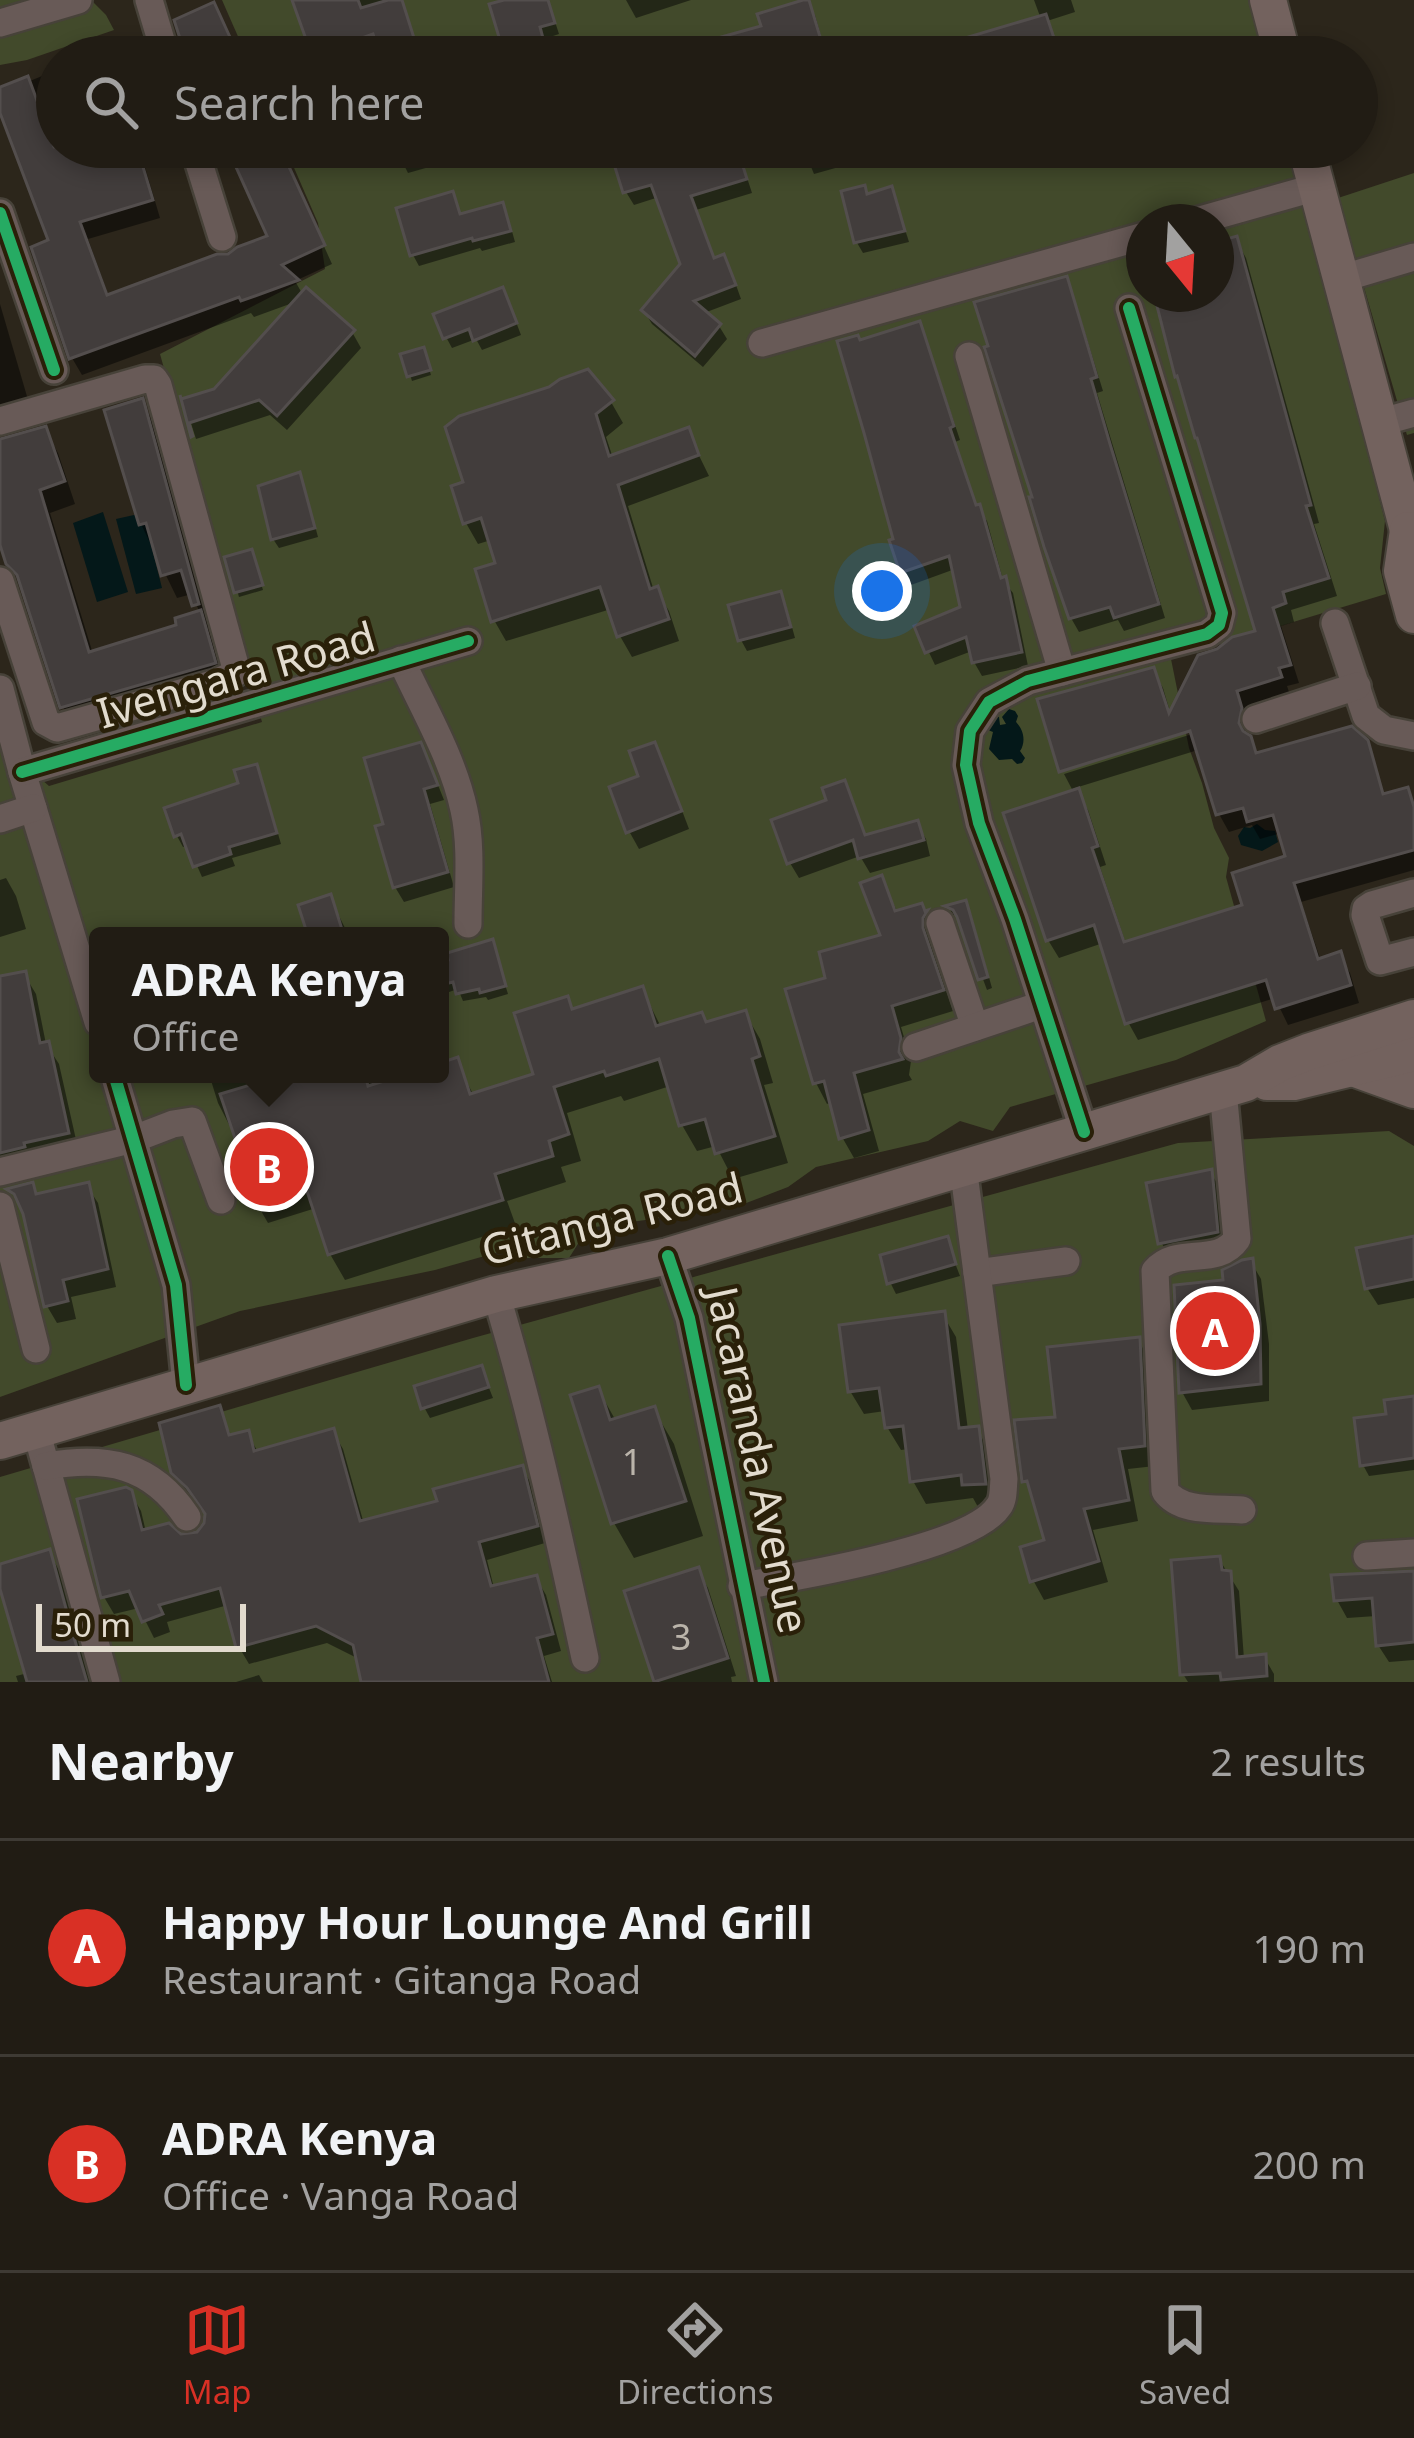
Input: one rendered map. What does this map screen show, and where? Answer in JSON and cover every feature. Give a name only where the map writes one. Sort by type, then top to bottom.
[{"type":"main road","points":[[1268,0],[1277,36]]},
{"type":"main road","points":[[1312,168],[1411,534],[1402,571],[1414,615]]},
{"type":"main road","name":"Gitanga Road","points":[[0,1442],[496,1294],[668,1256],[1084,1132],[1234,1086],[1308,1052],[1414,1018]]},
{"type":"main road","name":"Gitanga Road","points":[[1234,1086],[1294,1082],[1414,1053]]},
{"type":"main road","points":[[1350,1067],[1414,1090]]},
{"type":"street","points":[[0,23],[78,0]]},
{"type":"street","points":[[148,0],[159,36]]},
{"type":"street","points":[[201,168],[222,237]]},
{"type":"street","points":[[1234,210],[1317,187]]},
{"type":"street","points":[[0,214],[54,370]]},
{"type":"street","points":[[762,343],[1126,241]]},
{"type":"street","points":[[1340,279],[1414,257]]},
{"type":"street","points":[[1084,1132],[979,823],[966,765],[970,731],[989,702],[1028,681],[1207,634],[1220,625],[1222,613],[1130,312]]},
{"type":"street","points":[[969,356],[1062,672]]},
{"type":"street","points":[[0,421],[154,380],[236,665],[234,674],[57,728],[46,722],[0,581]]},
{"type":"street","points":[[1378,423],[1414,413]]},
{"type":"street","points":[[1335,623],[1366,716],[1384,730],[1414,736]]},
{"type":"street","name":"Ivengara Road","points":[[22,772],[468,640]]},
{"type":"street","points":[[401,660],[464,810],[468,924]]},
{"type":"street","points":[[1256,719],[1357,686]]},
{"type":"street","points":[[0,689],[89,992]]},
{"type":"street","points":[[92,719],[101,749]]},
{"type":"street","points":[[0,819],[33,808]]},
{"type":"street","points":[[1414,893],[1372,905],[1365,915],[1380,961],[1414,952]]},
{"type":"street","points":[[940,923],[975,1028]]},
{"type":"street","points":[[916,1047],[1041,1005]]},
{"type":"street","points":[[117,1083],[176,1285],[186,1385]]},
{"type":"street","points":[[1234,1086],[1237,1239],[1219,1255],[1176,1258],[1162,1262],[1155,1271],[1165,1491],[1183,1506],[1242,1510]]},
{"type":"street","points":[[0,1172],[192,1121],[221,1200]]},
{"type":"street","points":[[742,1586],[934,1544],[983,1523],[1002,1504],[1004,1479],[963,1166]]},
{"type":"street","points":[[0,1206],[36,1348]]},
{"type":"street","name":"Jacaranda Avenue","points":[[668,1256],[689,1318],[764,1682]]},
{"type":"street","points":[[977,1273],[1066,1261]]},
{"type":"street","points":[[496,1294],[554,1509],[585,1658]]},
{"type":"street","points":[[36,1430],[106,1682]]},
{"type":"street","points":[[46,1466],[82,1460],[130,1468],[176,1500],[188,1517]]},
{"type":"street","points":[[1367,1556],[1414,1553]]},
{"type":"green space","points":[[0,0],[91,0],[114,30],[97,36],[36,36],[36,57],[0,65]]},
{"type":"green space","points":[[222,0],[1251,0],[1261,36],[238,36]]},
{"type":"green space","points":[[294,168],[1296,168],[1385,521],[1380,568],[1386,594],[1171,659],[1189,748],[1214,828],[1229,858],[1226,877],[1266,1021],[1176,1060],[1010,1107],[993,1131],[960,1121],[928,1141],[816,1167],[788,1187],[741,1205],[708,1198],[674,1216],[588,1228],[569,1258],[525,1258],[499,1252],[240,1311],[0,1397],[0,743],[49,786],[262,722],[160,354],[325,269],[318,223]]},
{"type":"green space","points":[[1414,173],[1414,433],[1407,435],[1338,198]]},
{"type":"green space","points":[[1389,1131],[1414,1146],[1414,1682],[0,1682],[0,1477],[473,1338],[1178,1143]]},
{"type":"shaded area","points":[[103,512],[128,592],[97,602],[73,523]]},
{"type":"shaded area","points":[[143,513],[162,588],[136,594],[116,519]]},
{"type":"shaded area","points":[[1009,709],[1018,716],[1023,736],[1020,751],[1025,758],[1017,764],[1012,759],[999,760],[989,749],[993,732],[985,725],[995,716],[1000,725],[1006,724],[1002,717]]},
{"type":"shaded area","points":[[1257,824],[1275,831],[1278,842],[1262,851],[1241,845],[1238,836],[1244,827]]},
{"type":"building","points":[[292,0],[358,0],[361,8],[402,0],[413,36],[373,34],[305,36]]},
{"type":"building","points":[[548,0],[555,23],[540,27],[542,36],[499,36],[489,4]]},
{"type":"building","points":[[809,0],[820,36],[725,36],[761,26],[757,14]]},
{"type":"building","points":[[214,2],[229,36],[179,36],[174,20]]},
{"type":"building","points":[[1046,14],[1053,36],[972,36]]},
{"type":"building","points":[[28,76],[36,98],[36,168],[143,168],[153,200],[80,222],[107,295],[267,236],[236,168],[290,168],[325,245],[282,265],[299,280],[69,359],[31,247],[48,240],[0,113],[0,87]]},
{"type":"building","points":[[615,168],[744,168],[747,179],[691,196],[714,258],[724,254],[736,285],[694,301],[721,324],[695,356],[641,310],[680,264],[651,185],[623,193]]},
{"type":"building","points":[[865,185],[867,194],[892,186],[905,231],[854,243],[841,191]]},
{"type":"building","points":[[453,191],[460,214],[503,202],[511,231],[410,256],[396,208]]},
{"type":"building","points":[[1234,237],[1329,578],[1283,592],[1286,603],[1273,608],[1291,665],[1279,668],[1282,677],[1237,691],[1242,708],[1239,723],[1251,736],[1256,753],[1352,726],[1368,740],[1383,794],[1408,787],[1414,807],[1414,850],[1294,883],[1318,959],[1341,951],[1351,985],[1275,1009],[1266,980],[1125,1024],[1094,925],[1046,941],[1003,813],[1079,788],[1098,846],[1092,848],[1124,942],[1242,905],[1232,873],[1285,856],[1273,815],[1247,822],[1243,808],[1216,815],[1190,731],[1059,772],[1037,699],[1154,667],[1169,713],[1198,655],[1255,631],[1159,312],[1234,312]]},
{"type":"building","points":[[1067,276],[1097,377],[1091,379],[1159,604],[1114,618],[1110,607],[1069,619],[974,302]]},
{"type":"building","points":[[306,287],[355,330],[277,416],[259,400],[189,423],[191,437],[181,399],[214,389]]},
{"type":"building","points":[[503,287],[517,323],[473,341],[469,329],[443,339],[433,314]]},
{"type":"building","points":[[920,321],[954,426],[950,428],[976,505],[980,504],[1001,578],[1006,576],[1022,652],[972,663],[966,637],[925,653],[914,626],[960,607],[949,556],[900,573],[837,341],[858,335],[860,340]]},
{"type":"building","points":[[424,347],[431,370],[407,377],[400,354]]},
{"type":"building","points":[[588,369],[614,400],[596,414],[609,456],[689,427],[699,455],[618,485],[650,589],[658,586],[669,619],[617,637],[600,587],[491,622],[475,569],[495,563],[481,518],[463,524],[451,486],[463,482],[445,427],[459,416]]},
{"type":"building","points":[[143,398],[199,604],[192,606],[181,570],[161,576],[146,523],[139,525],[104,410]]},
{"type":"building","points":[[46,426],[65,481],[40,490],[89,652],[176,625],[175,618],[201,610],[216,663],[60,708],[17,575],[6,564],[0,545],[0,439]]},
{"type":"building","points":[[300,472],[315,528],[271,540],[258,486]]},
{"type":"building","points":[[252,549],[263,585],[234,593],[224,557]]},
{"type":"building","points":[[781,591],[791,627],[738,641],[728,605]]},
{"type":"building","points":[[421,742],[438,785],[424,789],[448,872],[393,888],[375,826],[383,824],[364,758]]},
{"type":"building","points":[[655,742],[682,811],[626,833],[609,787],[638,776],[629,751]]},
{"type":"building","points":[[257,764],[277,833],[229,847],[231,854],[193,867],[181,834],[174,837],[164,808],[238,783],[234,770]]},
{"type":"building","points":[[845,780],[865,835],[918,820],[924,840],[858,859],[853,840],[787,864],[771,820],[826,800],[822,788]]},
{"type":"building","points":[[882,875],[895,911],[922,903],[928,910],[923,928],[944,990],[892,1006],[903,1059],[854,1073],[869,1130],[839,1139],[824,1081],[813,1084],[785,989],[825,978],[819,952],[880,935],[860,883]]},
{"type":"building","points":[[331,894],[341,927],[305,927],[298,905]]},
{"type":"building","points":[[966,900],[988,977],[978,980],[957,917],[944,906]]},
{"type":"building","points":[[493,939],[506,986],[456,994],[453,982],[449,983],[449,952]]},
{"type":"building","points":[[26,971],[40,1043],[49,1041],[69,1133],[0,1153],[0,976]]},
{"type":"building","points":[[643,986],[656,1026],[702,1012],[706,1022],[746,1010],[760,1056],[752,1059],[775,1136],[715,1154],[705,1119],[679,1126],[659,1059],[554,1087],[569,1134],[549,1141],[553,1156],[495,1174],[503,1200],[328,1255],[304,1182],[250,1198],[220,1094],[257,1083],[449,1083],[449,1060],[458,1057],[470,1094],[533,1074],[514,1013],[568,996],[572,1009]]},
{"type":"building","points":[[1212,1169],[1218,1232],[1158,1244],[1146,1183]]},
{"type":"building","points":[[33,1182],[36,1194],[89,1182],[108,1269],[63,1280],[68,1301],[44,1307],[23,1214],[14,1194],[6,1189]]},
{"type":"building","points":[[948,1236],[956,1264],[887,1284],[880,1255]]},
{"type":"building","points":[[1414,1236],[1414,1279],[1365,1289],[1356,1248]]},
{"type":"building","points":[[1253,1258],[1261,1384],[1179,1393],[1174,1285],[1223,1280],[1222,1270]]},
{"type":"building","points":[[945,1311],[959,1428],[979,1426],[986,1484],[962,1485],[961,1475],[910,1482],[903,1426],[885,1428],[879,1388],[848,1392],[839,1325]]},
{"type":"building","points":[[1140,1337],[1145,1446],[1119,1449],[1129,1500],[1084,1509],[1099,1561],[1030,1582],[1020,1547],[1044,1540],[1027,1481],[1022,1482],[1014,1420],[1055,1417],[1047,1347]]},
{"type":"building","points":[[482,1365],[489,1387],[421,1409],[414,1386]]},
{"type":"building","points":[[599,1386],[610,1420],[655,1406],[686,1501],[611,1524],[570,1395]]},
{"type":"building","points":[[1414,1396],[1414,1458],[1360,1466],[1354,1418],[1386,1414],[1384,1400]]},
{"type":"building","points":[[220,1405],[229,1435],[249,1430],[254,1451],[334,1428],[360,1521],[437,1501],[433,1489],[523,1465],[538,1526],[479,1542],[491,1586],[537,1575],[553,1634],[537,1638],[549,1682],[361,1682],[353,1645],[316,1626],[236,1648],[220,1588],[159,1605],[163,1614],[142,1622],[129,1591],[101,1598],[77,1499],[126,1487],[132,1490],[142,1530],[169,1523],[181,1534],[197,1532],[205,1514],[171,1473],[159,1423]]},
{"type":"building","points":[[50,1549],[87,1682],[27,1682],[0,1589],[0,1564]]},
{"type":"building","points":[[1220,1556],[1222,1570],[1231,1571],[1237,1657],[1266,1654],[1267,1676],[1221,1680],[1220,1673],[1180,1675],[1171,1560]]},
{"type":"building","points":[[699,1567],[728,1658],[654,1682],[624,1591]]},
{"type":"building","points":[[1414,1571],[1414,1642],[1376,1646],[1372,1598],[1334,1601],[1331,1575]]},
{"type":"cycle path","points":[[0,213],[54,370]]},
{"type":"cycle path","points":[[1084,1132],[979,823],[966,765],[970,731],[989,702],[1028,681],[1207,634],[1219,625],[1222,613],[1130,312]]},
{"type":"cycle path","points":[[22,772],[468,641]]},
{"type":"cycle path","points":[[117,1083],[176,1285],[186,1385]]},
{"type":"cycle path","points":[[668,1256],[689,1318],[764,1682]]},
{"type":"place","name":"ADRA Kenya","points":[[269,1167]]},
{"type":"place","name":"Happy Hour Lounge And Grill","points":[[1215,1331]]}]
